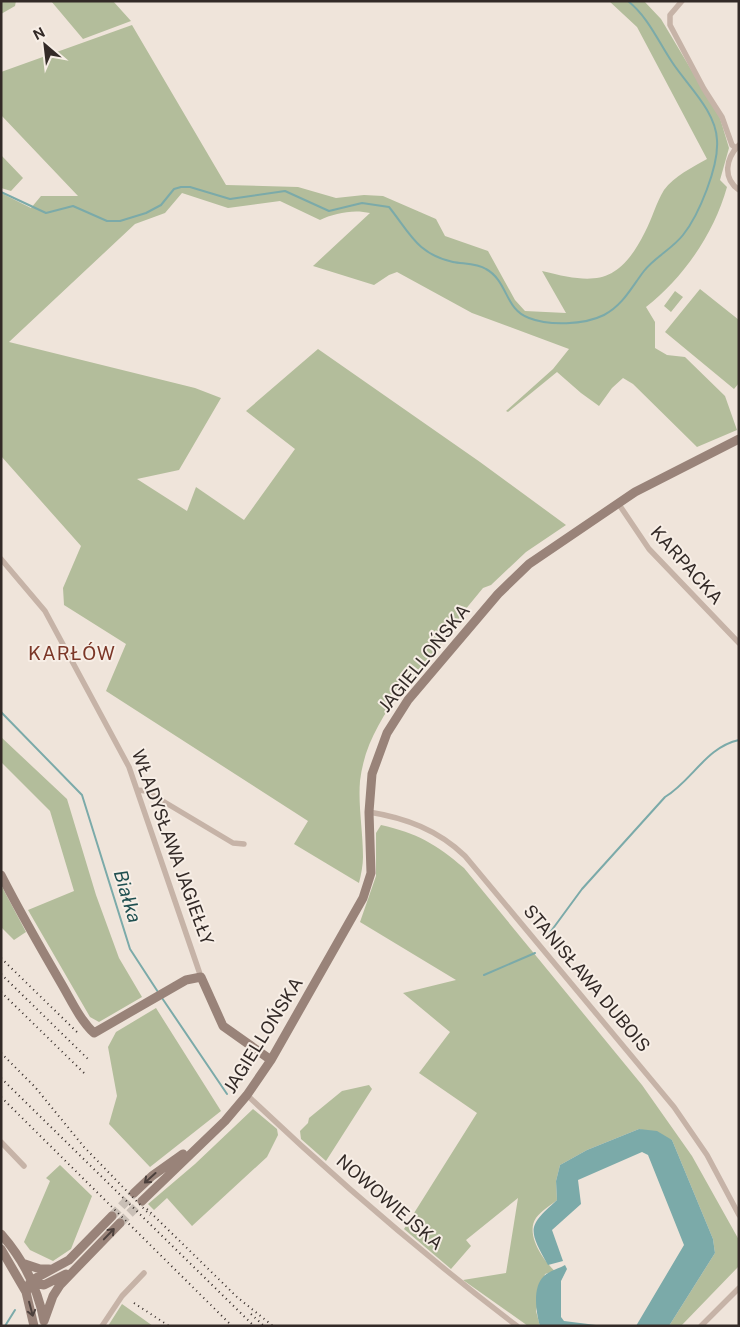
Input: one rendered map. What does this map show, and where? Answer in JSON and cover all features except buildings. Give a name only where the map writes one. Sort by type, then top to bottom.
[{"type":"street","points":[[682,1],[670,14],[670,25],[704,89],[722,117],[732,145],[737,146],[731,155],[727,173],[732,185],[739,190]]},
{"type":"street","name":"JAGIELLOŃSKA","points":[[142,1201],[200,1143],[225,1121],[247,1096],[271,1060],[368,885],[371,865],[369,812],[372,774],[380,749],[392,724],[408,700],[513,579],[538,557],[618,503],[676,469],[739,439]]},
{"type":"street","name":"KARPACKA","points":[[618,503],[649,549],[739,642]]},
{"type":"street","name":"WŁADYSŁAWA JAGIEŁŁY","points":[[1,559],[45,611],[130,767],[201,977],[223,1026],[271,1060]]},
{"type":"street","points":[[137,790],[146,791],[233,843],[244,844]]},
{"type":"street","name":"STANISŁAWA DUBOIS","points":[[369,812],[401,818],[427,828],[454,846],[465,856],[670,1102],[702,1147],[739,1215]]},
{"type":"street","points":[[1,875],[24,921],[87,1027],[94,1034],[186,980],[201,977]]},
{"type":"street","name":"NOWOWIEJSKA","points":[[247,1096],[435,1261],[517,1326]]},
{"type":"street","points":[[1,1142],[24,1166]]},
{"type":"street","name":"JAGIELLOŃSKA","points":[[134,1193],[152,1176],[200,1143]]},
{"type":"street","points":[[26,1292],[32,1282],[40,1275],[54,1269],[79,1250],[112,1216]]},
{"type":"street","points":[[44,1324],[53,1296],[73,1270],[120,1223]]},
{"type":"street","points":[[1,1234],[22,1263],[32,1282],[44,1324]]},
{"type":"street","points":[[1,1249],[26,1292],[34,1326]]},
{"type":"street","points":[[79,1250],[86,1257]]},
{"type":"street","points":[[22,1263],[40,1269],[54,1269]]},
{"type":"street","points":[[20,1280],[44,1285],[73,1270]]},
{"type":"street","points":[[102,1326],[122,1296],[144,1273]]},
{"type":"street","points":[[701,1326],[739,1288]]},
{"type":"green space","points":[[1,1],[16,1],[15,6],[1,14]]},
{"type":"green space","points":[[51,1],[113,1],[131,21],[83,39]]},
{"type":"green space","points":[[609,1],[644,1],[661,19],[720,118],[729,148],[720,180],[727,187],[714,222],[696,254],[684,269],[646,307],[655,322],[655,348],[667,355],[685,357],[725,396],[737,430],[697,447],[633,384],[623,378],[612,388],[599,406],[557,372],[508,412],[506,411],[553,369],[569,349],[472,313],[397,272],[374,285],[313,266],[370,213],[344,212],[320,220],[280,201],[228,208],[182,193],[165,213],[135,224],[9,342],[195,388],[221,398],[179,470],[137,479],[187,511],[196,487],[244,520],[295,449],[246,411],[318,349],[480,462],[566,525],[526,552],[491,585],[483,588],[460,616],[456,627],[411,679],[383,717],[365,758],[360,781],[363,857],[359,883],[294,844],[308,821],[106,691],[126,644],[64,605],[63,588],[81,546],[1,456],[1,193],[31,208],[41,196],[78,196],[1,115],[1,72],[132,25],[226,185],[298,187],[336,198],[364,195],[383,196],[436,219],[445,236],[488,251],[515,300],[525,311],[566,313],[542,271],[590,279],[603,277],[614,271],[625,263],[635,250],[668,185],[678,176],[707,159],[637,27]]},
{"type":"green space","points":[[1,155],[23,178],[11,191],[1,188]]},
{"type":"green space","points":[[700,289],[739,320],[739,383],[734,389],[665,332]]},
{"type":"green space","points":[[675,291],[683,297],[671,312],[664,306]]},
{"type":"green space","points":[[1,737],[67,799],[96,895],[119,958],[142,997],[99,1022],[90,1017],[28,910],[74,891],[50,811],[1,762]]},
{"type":"green space","points":[[381,825],[426,840],[464,868],[642,1085],[692,1156],[739,1240],[739,1266],[681,1326],[669,1326],[715,1253],[713,1239],[672,1140],[639,1129],[587,1150],[560,1165],[556,1181],[557,1200],[538,1215],[533,1224],[534,1239],[537,1246],[545,1260],[555,1271],[545,1274],[536,1311],[540,1326],[528,1326],[463,1280],[506,1273],[518,1198],[466,1240],[471,1246],[451,1269],[404,1229],[477,1113],[419,1073],[450,1032],[403,993],[456,980],[360,922],[376,876],[376,833]]},
{"type":"green space","points":[[1,885],[26,932],[14,940],[1,927]]},
{"type":"green space","points":[[156,1008],[221,1111],[150,1167],[109,1124],[117,1096],[108,1047],[116,1032]]},
{"type":"green space","points":[[369,1085],[372,1089],[326,1161],[301,1139],[300,1131],[308,1123],[309,1118],[342,1091]]},
{"type":"green space","points":[[253,1109],[277,1129],[278,1135],[267,1157],[192,1226],[167,1198],[154,1210],[148,1204],[195,1164]]},
{"type":"green space","points":[[60,1165],[92,1196],[71,1249],[53,1261],[30,1250],[24,1242],[50,1181],[46,1178]]},
{"type":"green space","points":[[122,1304],[153,1326],[108,1326]]},
{"type":"water","points":[[639,1129],[657,1131],[672,1140],[713,1239],[715,1253],[669,1326],[636,1326],[684,1245],[648,1155],[642,1152],[578,1180],[581,1204],[552,1230],[563,1261],[548,1265],[534,1236],[534,1229],[540,1216],[557,1200],[556,1181],[560,1165],[587,1150]]},
{"type":"water","points":[[565,1265],[567,1269],[561,1281],[561,1317],[564,1321],[604,1326],[540,1326],[536,1307],[536,1293],[540,1281],[546,1274]]},
{"type":"waterway","points":[[1,192],[46,213],[73,206],[107,221],[120,221],[146,213],[161,205],[174,189],[181,187],[190,187],[230,199],[285,191],[329,211],[362,203],[389,207],[415,241],[431,254],[453,262],[478,266],[493,274],[515,309],[521,314],[537,321],[546,322],[587,321],[611,311],[626,296],[648,266],[674,245],[683,235],[707,190],[717,151],[717,140],[712,119],[647,22],[628,1]]},
{"type":"waterway","name":"Białka","points":[[1,712],[82,795],[130,949],[158,992]]},
{"type":"waterway","points":[[546,938],[582,889],[665,797],[675,790],[717,750],[739,740]]},
{"type":"waterway","points":[[484,975],[535,953]]},
{"type":"waterway","name":"Białka","points":[[162,998],[227,1094]]},
{"type":"waterway","name":"Białka","points":[[5,1326],[15,1310]]},
{"type":"tunnel","points":[[112,1216],[134,1193]]},
{"type":"tunnel","points":[[120,1223],[142,1201]]},
{"type":"railway","points":[[1,958],[78,1033]]},
{"type":"railway","points":[[1,974],[89,1060]]},
{"type":"railway","points":[[1,992],[84,1073]]},
{"type":"railway","points":[[1,1053],[35,1087],[84,1147],[150,1215]]},
{"type":"railway","points":[[1,1078],[254,1326]]},
{"type":"railway","points":[[1,1097],[232,1326]]},
{"type":"railway","points":[[147,1209],[237,1297],[273,1326]]},
{"type":"railway","points":[[134,1303],[169,1326]]},
{"type":"railway","points":[[251,1314],[264,1326]]},
{"type":"district","name":"KARŁÓW","points":[[72,653]]}]
